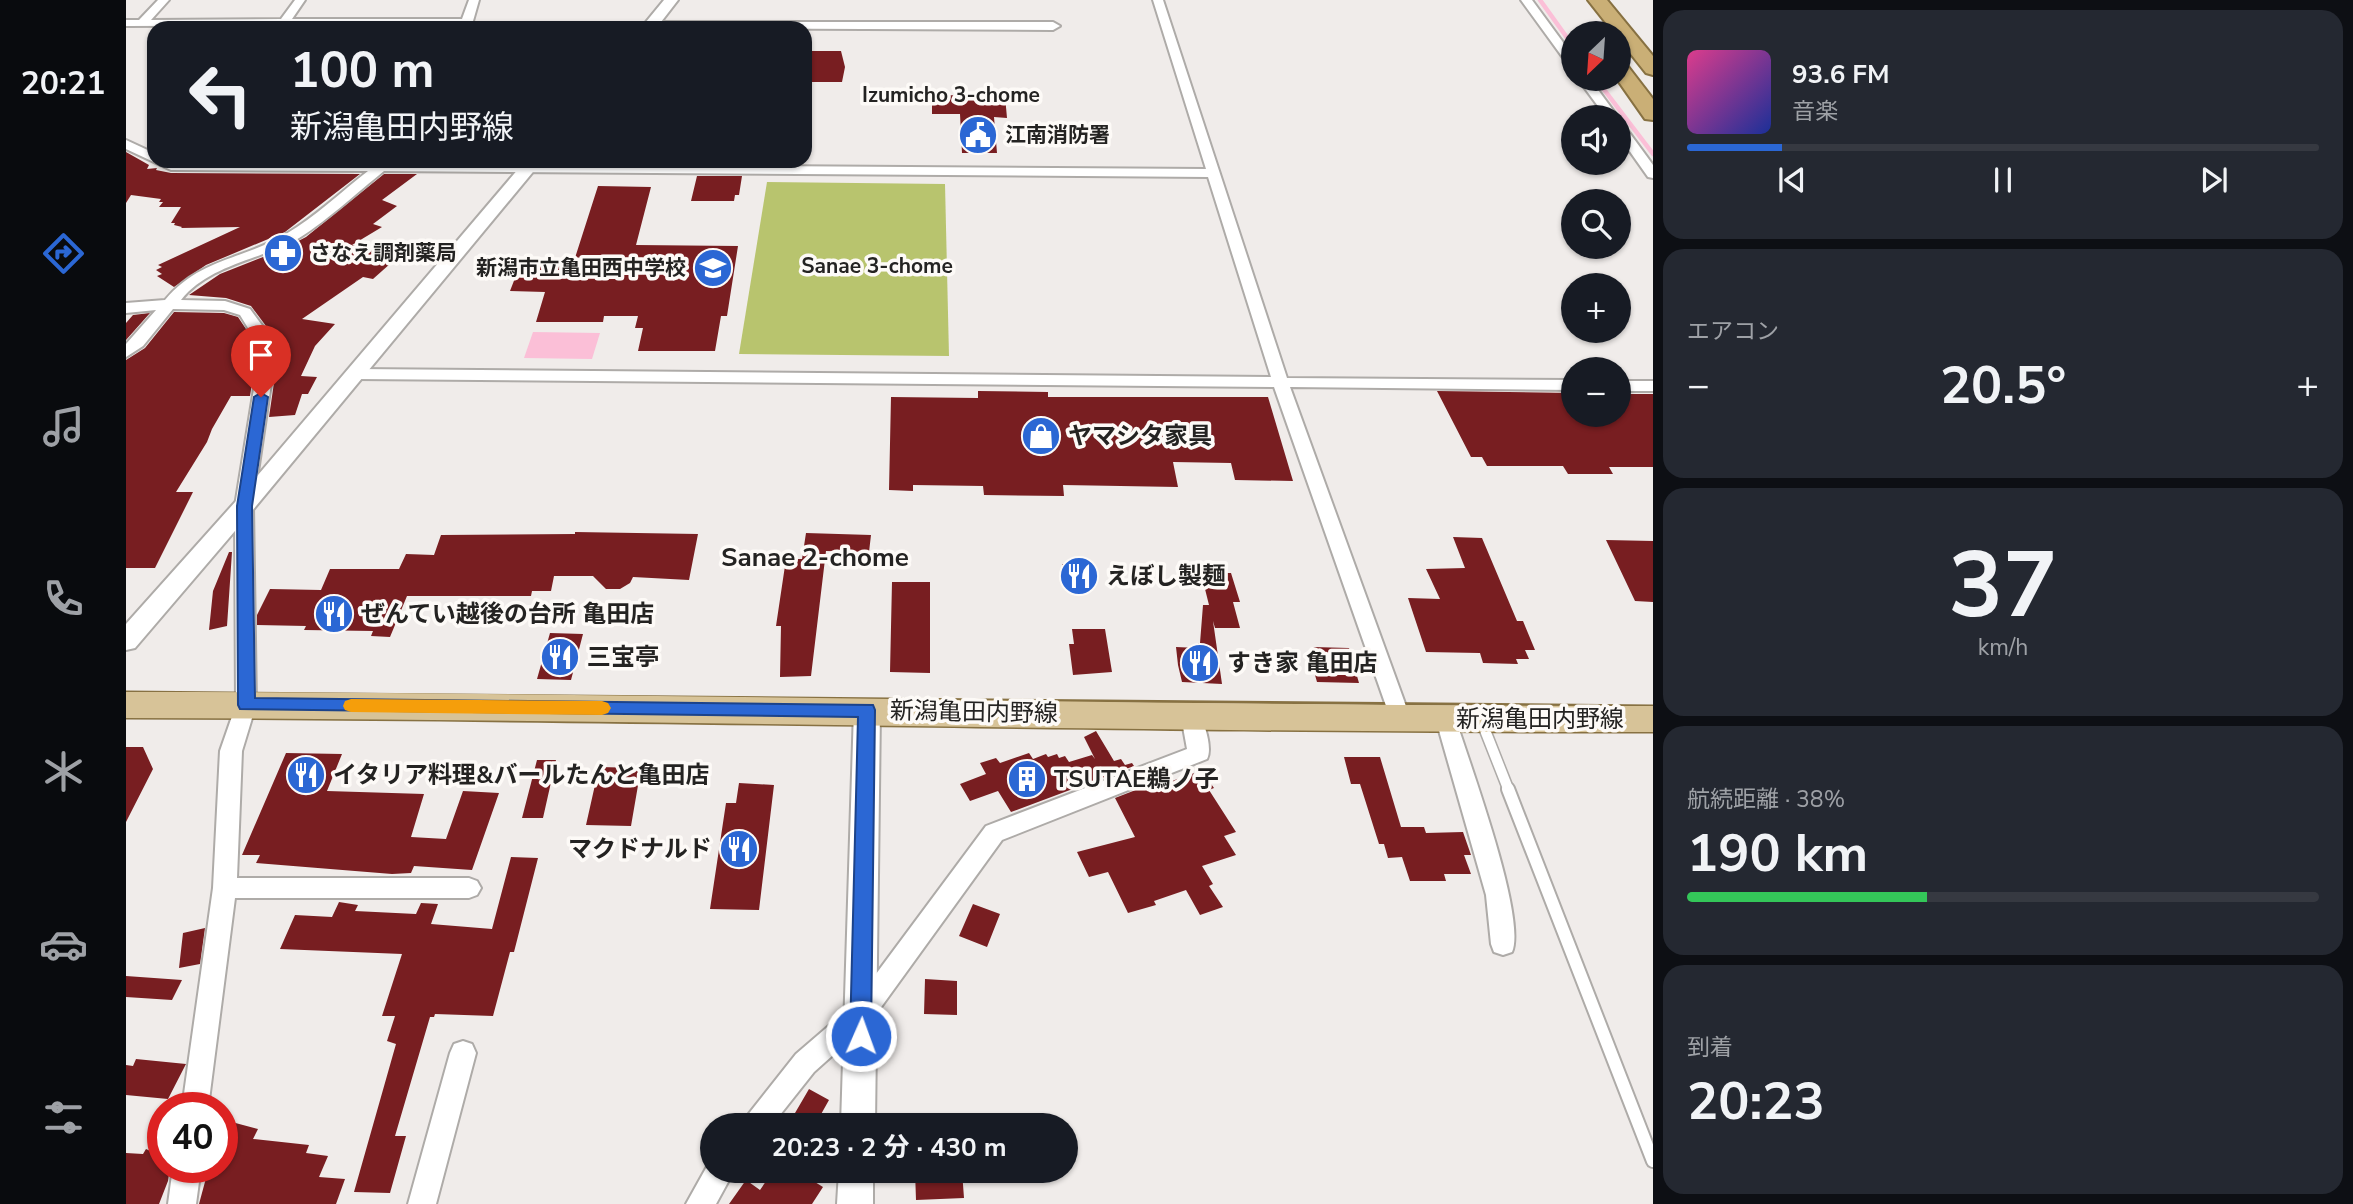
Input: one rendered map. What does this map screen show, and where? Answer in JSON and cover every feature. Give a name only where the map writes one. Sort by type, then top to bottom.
[{"type":"highway","points":[[1576,0],[1593,21]]},
{"type":"highway","points":[[1597,0],[1653,53]]},
{"type":"highway","points":[[1597,0],[1653,69]]},
{"type":"highway","points":[[1631,68],[1653,96]]},
{"type":"highway","points":[[1631,84],[1653,114]]},
{"type":"main road","name":"新潟亀田内野線","points":[[126,705],[867,710],[1401,720],[1653,719]]},
{"type":"street","points":[[142,23],[164,0]]},
{"type":"street","points":[[286,21],[300,0]]},
{"type":"street","points":[[467,21],[474,0]]},
{"type":"street","points":[[653,21],[671,0]]},
{"type":"street","points":[[1158,0],[1281,384],[1401,720]]},
{"type":"street","points":[[1526,0],[1561,48]]},
{"type":"street","points":[[126,23],[147,23]]},
{"type":"street","points":[[812,27],[1053,26]]},
{"type":"street","points":[[126,144],[147,154]]},
{"type":"street","points":[[1631,144],[1653,174]]},
{"type":"street","points":[[812,167],[1214,173]]},
{"type":"street","points":[[126,352],[137,343],[185,285],[200,275],[291,237],[381,168]]},
{"type":"street","points":[[126,640],[244,506],[528,168]]},
{"type":"street","points":[[126,308],[170,304],[225,306],[245,312],[256,328],[265,370],[244,506],[246,705],[231,751],[225,888],[197,1092]]},
{"type":"street","points":[[356,374],[1561,385]]},
{"type":"street","points":[[1631,386],[1653,386]]},
{"type":"street","points":[[858,1113],[867,710]]},
{"type":"street","points":[[766,1113],[806,1063],[862,1013],[994,832],[1199,753],[1191,716]]},
{"type":"street","points":[[1446,720],[1498,895],[1503,944]]},
{"type":"street","points":[[225,888],[469,888]]},
{"type":"street","points":[[422,1204],[463,1053]]},
{"type":"street","points":[[182,1204],[185,1183]]},
{"type":"street","points":[[700,1204],[713,1183]]},
{"type":"street","points":[[855,1204],[856,1183]]},
{"type":"lane","points":[[1480,720],[1653,1161]]},
{"type":"green space","points":[[767,182],[945,184],[949,356],[739,354]]},
{"type":"shaded area","points":[[533,332],[600,333],[592,359],[524,358]]},
{"type":"building","points":[[812,51],[841,51],[845,67],[842,82],[812,82]]},
{"type":"building","name":"江南消防署","points":[[932,95],[1005,96],[1007,118],[994,117],[997,153],[962,153],[960,114],[932,114]]},
{"type":"building","points":[[126,152],[147,164],[147,169],[157,168],[156,170],[171,173],[360,174],[285,232],[206,265],[174,287],[157,276],[162,274],[156,270],[162,267],[158,265],[240,227],[181,228],[171,223],[181,207],[159,207],[163,202],[159,202],[161,199],[131,195],[126,203]]},
{"type":"building","points":[[384,174],[417,174],[382,200],[397,206],[373,224],[382,227],[352,245],[400,255],[373,279],[363,277],[302,319],[335,324],[315,346],[301,376],[317,377],[308,394],[302,394],[295,415],[269,417],[276,369],[266,326],[251,306],[226,298],[189,295],[220,274],[306,237]]},
{"type":"building","points":[[697,176],[742,176],[739,195],[735,195],[734,201],[691,201]]},
{"type":"building","points":[[598,186],[651,187],[636,245],[738,246],[727,316],[721,316],[715,351],[638,351],[643,328],[635,328],[638,316],[604,316],[603,322],[536,322],[545,292],[510,291],[522,260],[574,261]]},
{"type":"building","points":[[174,312],[224,313],[238,317],[246,329],[254,370],[250,396],[231,396],[176,492],[193,492],[155,568],[126,568],[126,360],[145,348]]},
{"type":"building","points":[[150,313],[126,340],[126,323],[133,315]]},
{"type":"building","name":"ヤマシタ家具","points":[[978,391],[1048,392],[1048,397],[1268,397],[1293,481],[1235,480],[1231,463],[1173,462],[1178,487],[1063,485],[1064,496],[984,495],[983,486],[913,485],[913,491],[889,490],[891,397],[978,398]]},
{"type":"building","points":[[1437,391],[1561,393],[1561,427],[1631,427],[1631,394],[1653,394],[1653,467],[1609,467],[1613,474],[1568,474],[1563,466],[1487,466],[1482,457],[1471,457]]},
{"type":"building","points":[[575,532],[698,534],[689,580],[633,577],[630,583],[620,589],[606,589],[593,576],[554,576],[551,591],[532,591],[531,596],[407,596],[390,637],[371,636],[373,631],[304,630],[306,626],[257,625],[257,615],[270,589],[321,590],[330,569],[399,569],[406,554],[434,555],[441,535]]},
{"type":"building","points":[[806,533],[871,535],[869,552],[826,551],[811,676],[780,677],[781,626],[776,626],[786,559],[802,559]]},
{"type":"building","points":[[1453,537],[1482,538],[1517,621],[1523,621],[1535,650],[1525,650],[1529,659],[1516,659],[1518,664],[1483,663],[1480,653],[1426,652],[1408,598],[1440,599],[1426,569],[1465,568]]},
{"type":"building","points":[[1606,540],[1653,541],[1653,602],[1635,601]]},
{"type":"building","points":[[229,552],[232,552],[227,626],[209,630],[213,591]]},
{"type":"building","points":[[1062,564],[1083,564],[1086,585],[1065,584]]},
{"type":"building","points":[[1201,573],[1231,573],[1240,602],[1233,602],[1240,628],[1215,628],[1213,621],[1222,684],[1182,682],[1178,665],[1176,647],[1198,648],[1200,643],[1203,605],[1209,605]]},
{"type":"building","points":[[892,582],[930,582],[930,673],[890,672]]},
{"type":"building","points":[[1072,629],[1105,629],[1112,672],[1073,675],[1069,644],[1074,644]]},
{"type":"building","name":"三宝亭","points":[[550,633],[583,634],[571,680],[537,679]]},
{"type":"building","points":[[1313,647],[1349,648],[1359,683],[1317,682],[1309,654],[1315,654]]},
{"type":"building","name":"TSUTAE鵜ノ子","points":[[1096,731],[1114,761],[1121,759],[1125,765],[1132,763],[1134,766],[1011,812],[998,791],[970,801],[960,784],[986,774],[980,763],[996,758],[1000,763],[1029,753],[1033,759],[1046,754],[1048,757],[1057,754],[1059,758],[1065,756],[1069,762],[1092,755],[1095,759],[1084,737]]},
{"type":"building","points":[[126,747],[143,747],[153,769],[126,822]]},
{"type":"building","points":[[286,753],[342,754],[327,791],[424,794],[411,837],[446,839],[463,791],[499,793],[472,870],[414,866],[411,873],[392,874],[256,863],[260,855],[242,855]]},
{"type":"building","points":[[1344,757],[1380,757],[1401,827],[1424,827],[1426,833],[1463,832],[1471,855],[1464,855],[1471,874],[1444,874],[1446,881],[1410,881],[1402,857],[1388,858],[1384,844],[1379,844],[1360,784],[1351,784]]},
{"type":"building","points":[[537,760],[556,760],[543,818],[522,818]]},
{"type":"building","points":[[599,767],[641,768],[631,826],[586,825]]},
{"type":"building","points":[[1193,773],[1196,776],[1203,773],[1214,788],[1209,790],[1236,832],[1224,836],[1236,855],[1202,866],[1213,884],[1209,886],[1223,907],[1200,915],[1186,890],[1154,901],[1156,905],[1128,913],[1108,872],[1089,877],[1077,852],[1135,837],[1115,798],[1146,786],[1149,790]]},
{"type":"building","points":[[739,783],[774,785],[759,910],[710,909],[726,803],[736,803]]},
{"type":"building","points":[[511,857],[538,858],[514,952],[510,952],[493,1016],[435,1014],[430,1017],[395,1136],[406,1136],[390,1193],[354,1192],[396,1044],[387,1041],[395,1016],[382,1016],[402,954],[280,949],[295,915],[332,917],[339,902],[358,905],[355,911],[416,914],[421,903],[438,904],[431,924],[492,929]]},
{"type":"building","points":[[973,904],[1000,914],[987,947],[959,936]]},
{"type":"building","points":[[205,928],[200,964],[179,968],[183,933]]},
{"type":"building","points":[[126,976],[182,980],[172,1000],[126,997]]},
{"type":"building","points":[[925,979],[957,981],[957,1015],[924,1014]]},
{"type":"building","points":[[136,1059],[186,1064],[172,1092],[147,1092],[147,1097],[126,1095],[126,1065],[133,1066]]},
{"type":"building","points":[[809,1089],[829,1100],[822,1113],[795,1113]]},
{"type":"building","points":[[238,1124],[258,1129],[253,1139],[309,1145],[306,1153],[328,1156],[319,1177],[345,1179],[336,1204],[199,1204],[205,1183],[238,1183]]},
{"type":"building","points":[[147,1149],[147,1183],[167,1183],[159,1204],[126,1204],[126,1153],[143,1154]]},
{"type":"building","points":[[744,1183],[750,1183],[760,1190],[765,1183],[816,1183],[823,1187],[812,1204],[729,1204]]},
{"type":"building","points":[[915,1183],[963,1183],[964,1198],[916,1200]]},
{"type":"waterway","points":[[1540,0],[1561,29]]},
{"type":"waterway","points":[[1605,91],[1653,154]]},
{"type":"slow traffic","points":[[351,706],[602,708]]},
{"type":"place","name":"江南消防署","points":[[978,135]]},
{"type":"place","name":"さなえ調剤薬局","points":[[283,253]]},
{"type":"place","name":"新潟市立亀田西中学校","points":[[713,268]]},
{"type":"place","name":"ヤマシタ家具","points":[[1041,436]]},
{"type":"place","name":"えぼし製麺","points":[[1079,576]]},
{"type":"place","name":"ぜんてい越後の台所 亀田店","points":[[334,614]]},
{"type":"place","name":"三宝亭","points":[[560,657]]},
{"type":"place","name":"すき家 亀田店","points":[[1200,663]]},
{"type":"place","name":"イタリア料理&バールたんと亀田店","points":[[306,775]]},
{"type":"place","name":"TSUTAE鵜ノ子","points":[[1027,779]]},
{"type":"place","name":"マクドナルド","points":[[739,849]]},
{"type":"district","name":"Izumicho 3-chome","points":[[951,95]]},
{"type":"district","name":"Sanae 3-chome","points":[[877,266]]},
{"type":"district","name":"Sanae 2-chome","points":[[815,557]]},
{"type":"route","points":[[261,397],[244,506],[246,705],[867,710],[861,1036]]}]
